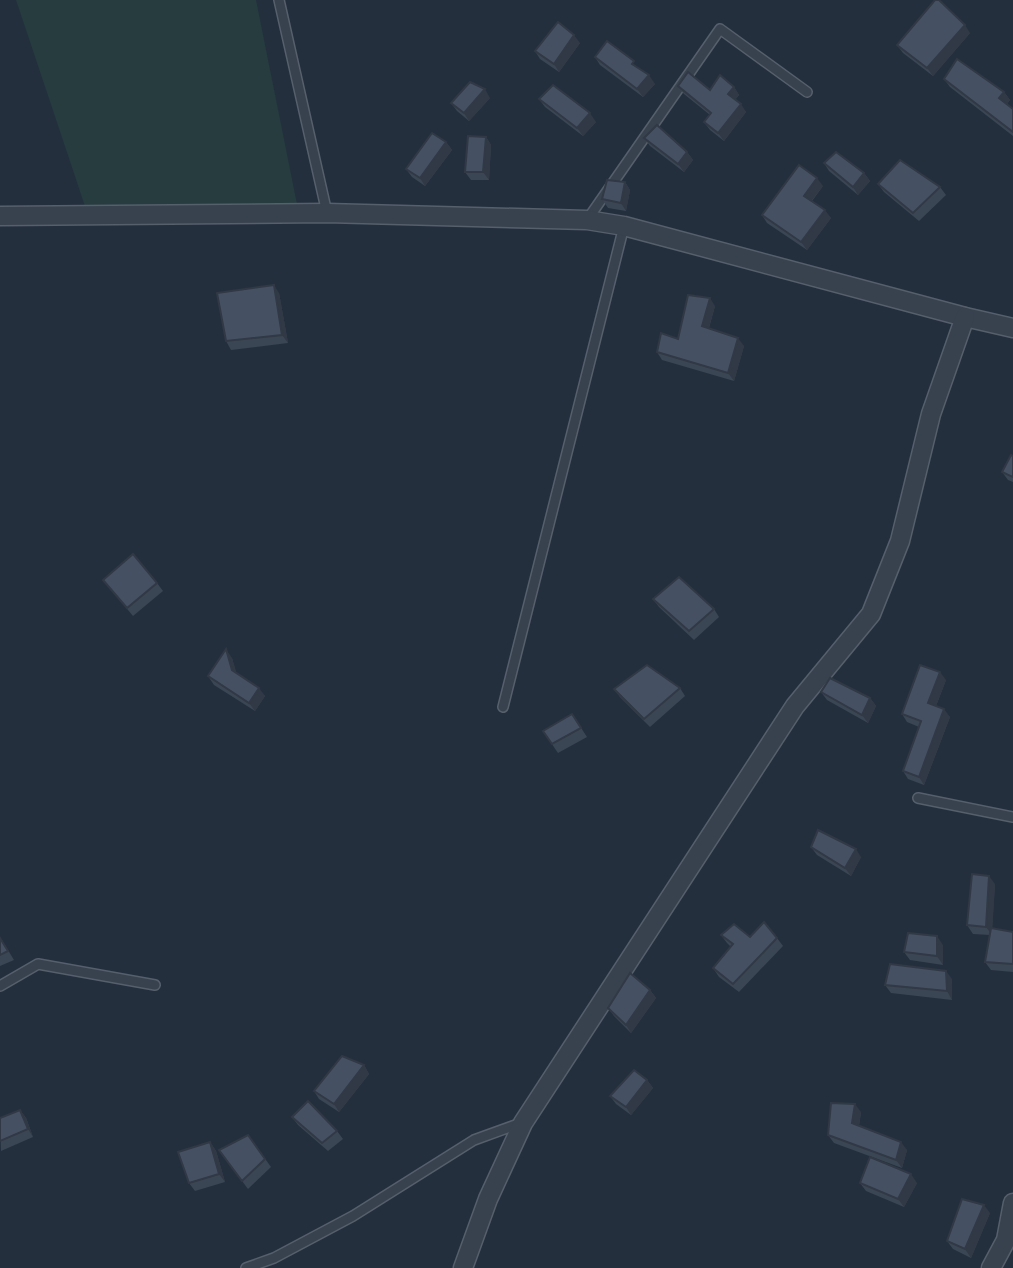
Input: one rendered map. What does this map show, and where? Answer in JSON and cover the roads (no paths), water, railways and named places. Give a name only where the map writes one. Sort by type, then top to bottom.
[{"type":"street","points":[[0,216],[327,213],[587,220],[624,226],[1013,328]]},
{"type":"street","points":[[463,1268],[488,1199],[523,1123],[796,706],[871,614],[900,541],[931,414],[965,317]]},
{"type":"street","points":[[991,1268],[1006,1240],[1013,1203]]},
{"type":"lane","points":[[279,0],[327,213]]},
{"type":"lane","points":[[587,220],[720,29],[807,92]]},
{"type":"lane","points":[[503,707],[624,226]]},
{"type":"lane","points":[[918,798],[1013,817]]},
{"type":"lane","points":[[0,986],[38,964],[155,985]]},
{"type":"lane","points":[[246,1268],[274,1258],[353,1216],[474,1140],[523,1123]]}]
